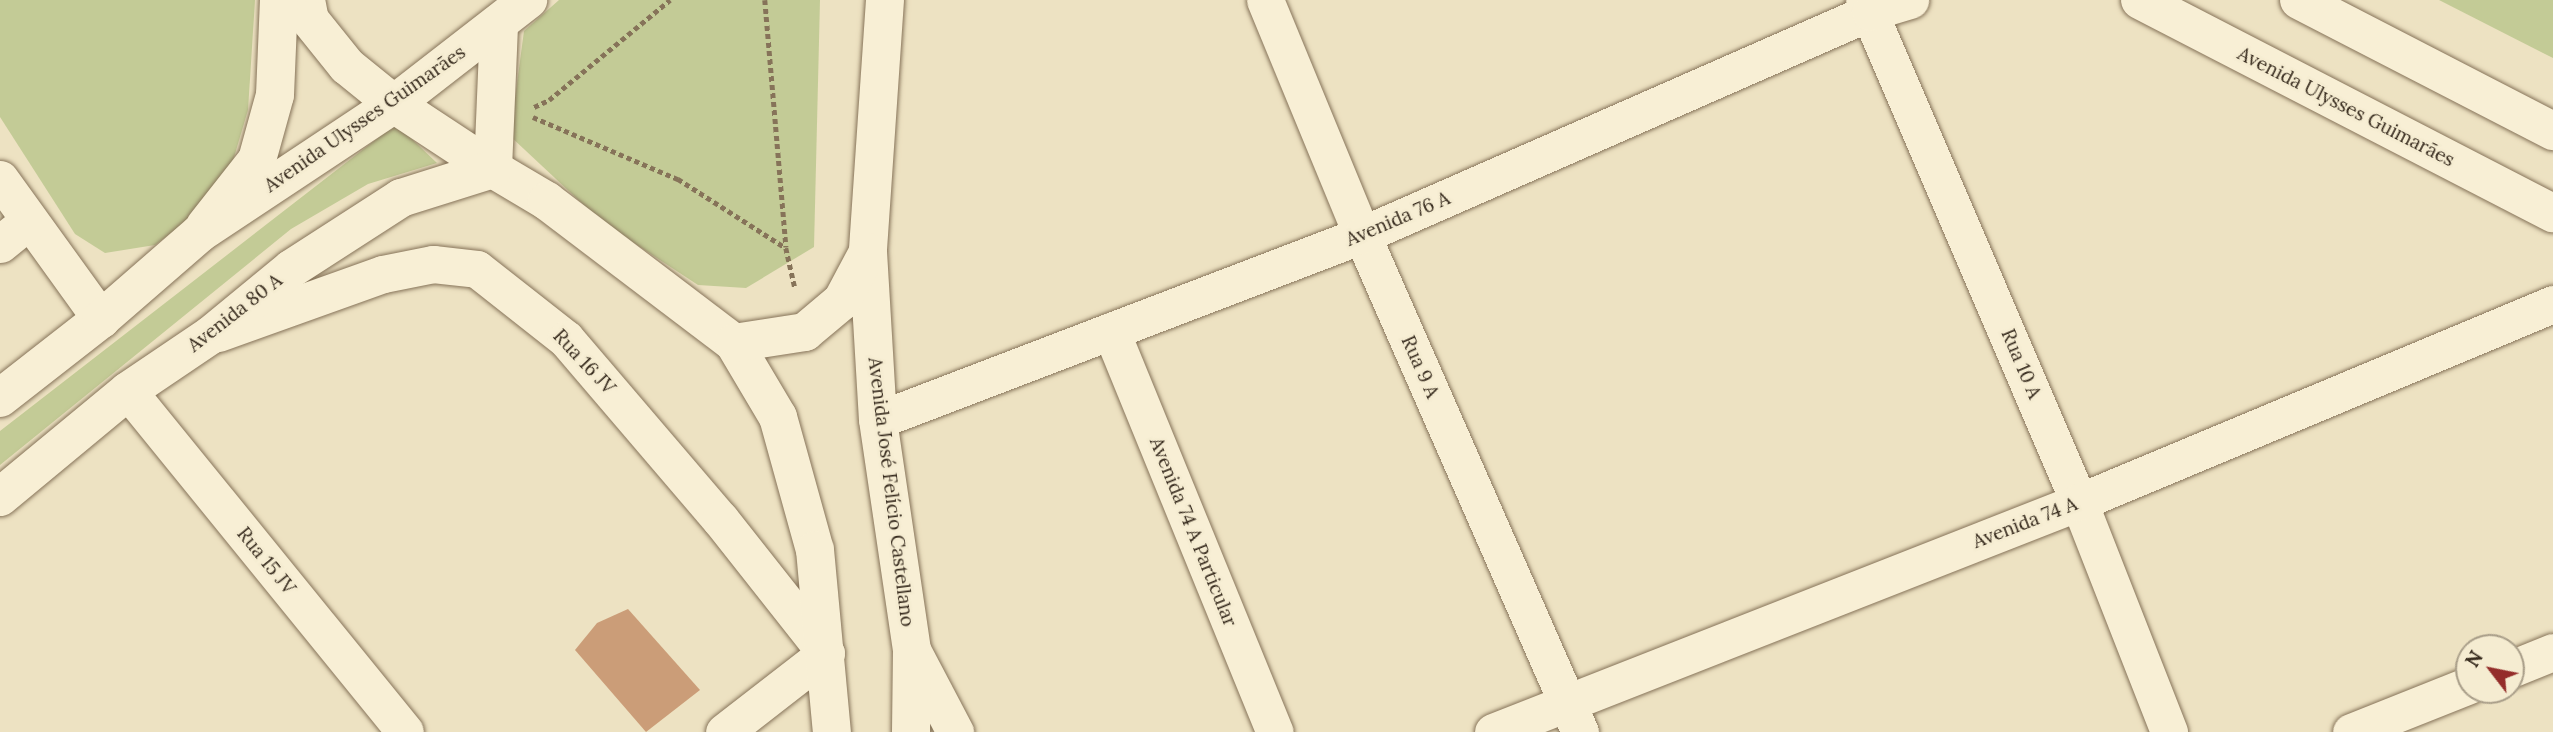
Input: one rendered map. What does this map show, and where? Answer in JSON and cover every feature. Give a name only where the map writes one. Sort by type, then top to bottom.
[{"type":"main road","points":[[0,398],[101,319],[200,233],[257,160],[275,95],[278,0]]},
{"type":"main road","points":[[306,0],[310,20],[347,66],[394,104],[547,201],[734,343],[778,417],[815,550],[832,732]]},
{"type":"main road","name":"Avenida Ulysses Guimarães","points":[[200,233],[394,104],[528,0]]},
{"type":"main road","name":"Avenida Ulysses Guimarães","points":[[2140,0],[2553,213]]},
{"type":"main road","points":[[2299,0],[2553,131]]},
{"type":"main road","name":"Avenida José Felício Castellano","points":[[881,9],[868,252],[878,420],[912,650],[911,732]]},
{"type":"main road","points":[[493,169],[499,23]]},
{"type":"main road","name":"Avenida 80 A","points":[[0,497],[128,391],[211,335],[291,269],[401,198],[493,169]]},
{"type":"main road","points":[[734,343],[805,332],[842,301],[868,252]]},
{"type":"street","name":"Rua 9 A","points":[[1265,0],[1362,235],[1574,716]]},
{"type":"street","name":"Avenida 76 A","points":[[878,420],[1362,235],[1867,6],[1910,0]]},
{"type":"street","name":"Rua 10 A","points":[[1867,6],[2079,502],[2169,732]]},
{"type":"street","points":[[0,179],[14,233],[101,319]]},
{"type":"street","name":"Rua 16 JV","points":[[211,335],[383,274],[433,264],[477,269],[566,340],[720,519],[826,653]]},
{"type":"street","name":"Avenida 74 A","points":[[1493,732],[1574,716],[2553,304]]},
{"type":"street","name":"Avenida 74 A Particular","points":[[1111,331],[1275,732]]},
{"type":"street","name":"Rua 15 JV","points":[[128,391],[405,732]]},
{"type":"street","points":[[912,650],[955,732]]},
{"type":"street","points":[[2525,663],[2553,652]]},
{"type":"street","points":[[724,732],[826,653]]},
{"type":"street","points":[[2351,732],[2455,691]]},
{"type":"path","points":[[670,0],[549,100],[522,113],[678,179],[786,248]]},
{"type":"path","points":[[765,0],[786,248],[805,332]]},
{"type":"green space","points":[[0,0],[255,0],[248,110],[232,164],[191,218],[155,245],[105,253],[75,234],[0,117]]},
{"type":"green space","points":[[559,0],[820,0],[814,247],[746,288],[698,285],[602,222],[510,136],[524,31]]},
{"type":"green space","points":[[2439,0],[2553,0],[2553,58]]},
{"type":"green space","points":[[396,124],[437,163],[368,184],[291,229],[0,465],[0,431]]},
{"type":"building","points":[[628,609],[700,690],[646,732],[575,650],[597,623]]}]
